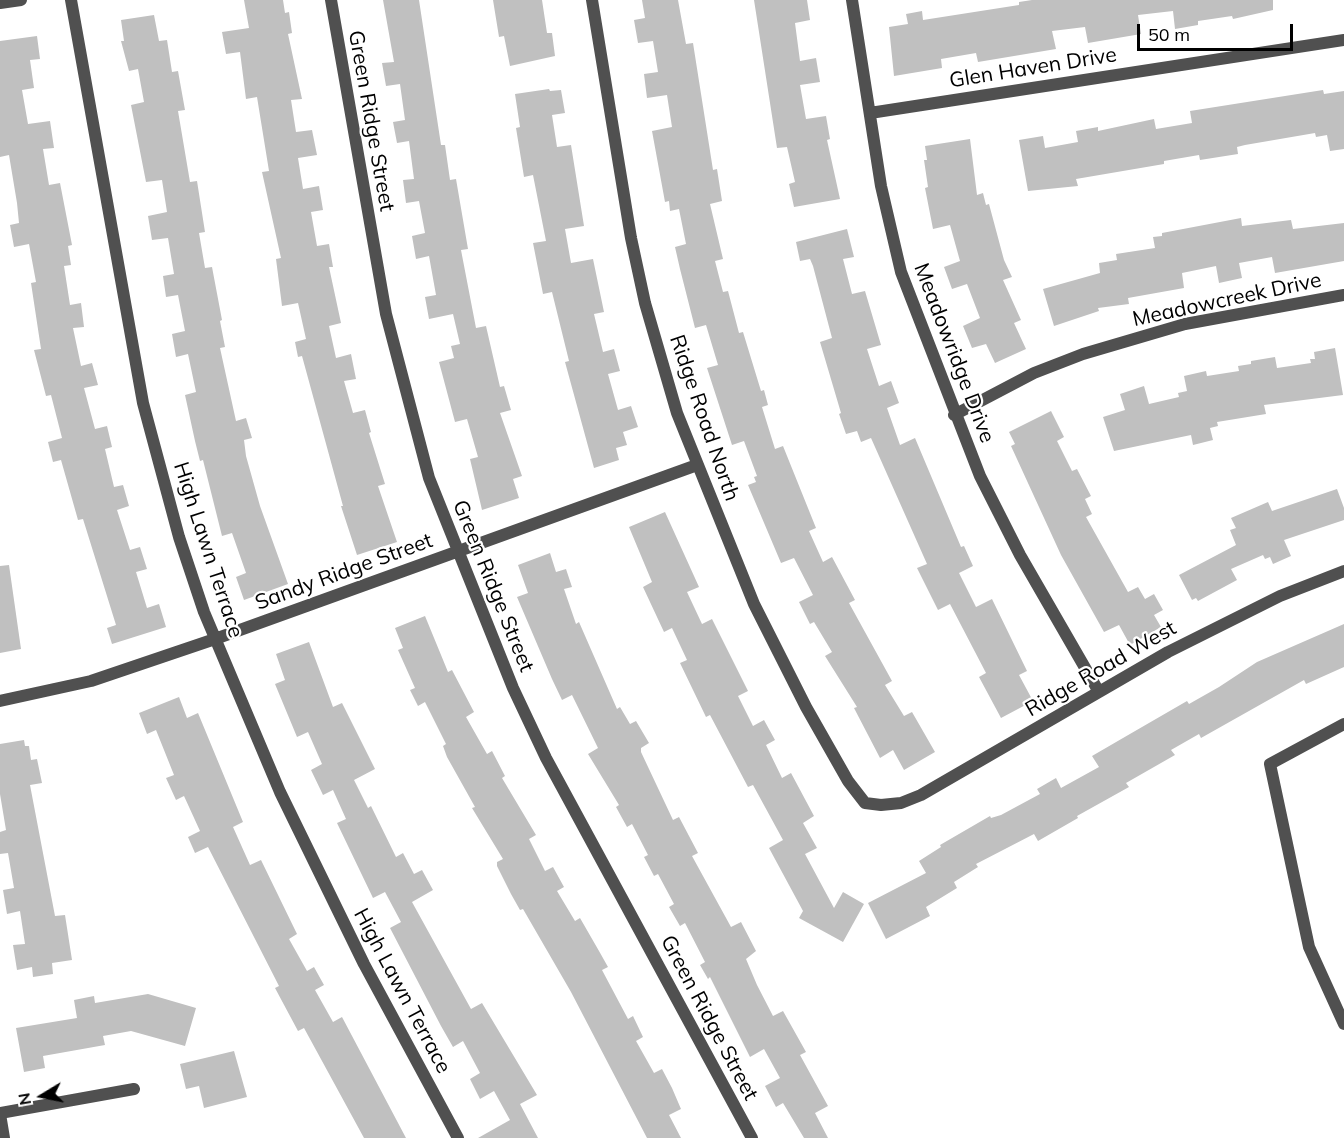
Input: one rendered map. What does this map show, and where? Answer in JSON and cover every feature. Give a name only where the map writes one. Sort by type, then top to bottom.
[{"type":"street","points":[[0,3],[21,0]]},
{"type":"street","name":"High Lawn Terrace","points":[[71,0],[143,403],[179,537],[216,639],[280,792],[353,943],[458,1138]]},
{"type":"street","name":"Green Ridge Street","points":[[331,0],[386,314],[429,478],[513,688],[546,758],[752,1138]]},
{"type":"street","name":"Ridge Road North","points":[[592,0],[631,238],[645,303],[677,413],[754,604],[806,706],[848,781],[865,803],[881,805]]},
{"type":"street","name":"Meadowridge Drive","points":[[852,0],[881,186],[901,272],[954,415],[980,476],[1020,555],[1099,692]]},
{"type":"street","name":"Glen Haven Drive","points":[[870,113],[1344,40]]},
{"type":"street","name":"Meadowcreek Drive","points":[[954,415],[1034,373],[1083,354],[1185,324],[1344,295]]},
{"type":"street","name":"Sandy Ridge Street","points":[[0,701],[91,681],[216,639],[697,465]]},
{"type":"street","name":"Ridge Road West","points":[[881,805],[900,803],[921,795],[1168,652],[1280,596],[1344,571]]},
{"type":"street","points":[[1344,724],[1270,764],[1309,947],[1344,1024]]},
{"type":"street","points":[[4,1138],[0,1113],[134,1089]]},
{"type":"building","points":[[244,0],[283,0],[285,13],[289,12],[292,33],[288,34],[302,99],[291,100],[296,132],[312,130],[317,155],[298,158],[303,189],[319,186],[323,210],[311,212],[317,246],[329,244],[333,267],[329,267],[341,323],[329,326],[336,358],[351,354],[356,379],[344,381],[353,413],[365,410],[371,432],[369,433],[385,484],[378,486],[397,542],[357,555],[341,506],[343,506],[302,356],[298,357],[295,342],[306,339],[298,303],[282,306],[276,259],[281,258],[262,172],[269,171],[257,97],[246,99],[240,52],[226,54],[222,32],[249,28]]},
{"type":"building","points":[[383,0],[419,0],[441,145],[445,145],[450,180],[456,179],[468,249],[461,250],[476,328],[486,326],[500,387],[504,386],[511,410],[500,413],[522,476],[513,479],[519,498],[482,510],[470,459],[478,457],[467,419],[455,422],[439,362],[454,358],[451,346],[460,344],[453,314],[429,319],[425,297],[436,295],[429,256],[416,259],[412,236],[425,233],[419,201],[406,203],[403,180],[414,179],[409,141],[397,143],[393,122],[405,120],[400,84],[386,86],[382,63],[394,62]]},
{"type":"building","points":[[493,0],[542,0],[547,33],[552,33],[555,56],[510,66],[504,36],[499,37]]},
{"type":"building","points":[[642,0],[678,0],[686,44],[693,43],[713,170],[717,169],[722,201],[710,204],[723,259],[715,261],[723,292],[728,291],[739,333],[743,332],[761,391],[764,390],[768,405],[762,407],[775,449],[783,446],[816,528],[809,531],[823,562],[832,557],[855,600],[849,603],[892,681],[885,685],[904,716],[912,712],[935,752],[904,770],[893,750],[880,758],[854,708],[857,707],[825,656],[832,652],[814,622],[810,624],[799,602],[813,595],[794,558],[781,563],[748,485],[756,482],[754,477],[757,476],[744,441],[732,445],[707,368],[718,365],[706,325],[695,328],[675,247],[686,244],[679,209],[670,211],[669,201],[665,202],[652,131],[672,127],[667,95],[647,98],[644,74],[658,72],[653,41],[638,43],[634,20],[645,18]]},
{"type":"building","points":[[754,0],[807,0],[810,20],[795,23],[800,61],[816,58],[820,82],[800,85],[806,119],[826,116],[830,139],[827,140],[840,199],[794,207],[789,184],[795,182],[787,147],[777,148]]},
{"type":"building","points":[[1032,0],[1273,0],[1273,10],[1233,19],[1232,16],[1198,21],[1198,25],[1175,29],[1173,11],[1138,15],[1141,34],[1088,43],[1085,27],[1052,31],[1056,49],[978,62],[976,53],[941,59],[942,68],[894,76],[889,27],[908,24],[906,14],[922,11],[923,20],[1019,5],[1019,2]]},
{"type":"building","points":[[154,15],[159,41],[167,40],[172,72],[178,71],[185,110],[178,111],[190,182],[197,181],[205,232],[199,233],[205,268],[212,267],[225,347],[220,348],[236,421],[246,418],[252,438],[244,440],[246,456],[260,506],[288,584],[244,600],[236,577],[246,573],[232,533],[222,536],[203,460],[200,461],[195,441],[185,395],[196,392],[188,354],[176,357],[172,334],[185,331],[178,295],[166,297],[163,276],[174,274],[168,238],[152,240],[148,216],[167,212],[162,180],[146,182],[131,105],[144,102],[138,69],[129,71],[121,41],[124,41],[121,20]]},
{"type":"building","points":[[37,36],[40,59],[30,60],[34,88],[22,90],[28,124],[50,121],[54,148],[43,149],[49,185],[60,183],[72,245],[68,246],[71,265],[64,266],[70,305],[81,303],[84,327],[73,328],[81,366],[92,363],[98,385],[84,388],[95,429],[107,426],[112,447],[105,449],[114,487],[123,485],[129,506],[117,510],[130,550],[140,547],[147,569],[136,572],[147,608],[159,604],[166,627],[112,644],[107,628],[116,625],[83,519],[78,520],[61,460],[53,462],[48,442],[62,438],[51,395],[46,396],[34,350],[41,349],[31,283],[36,282],[29,244],[14,247],[10,225],[19,223],[17,203],[9,155],[0,157],[0,41]]},
{"type":"building","points":[[549,89],[550,91],[561,90],[565,113],[552,115],[557,147],[571,145],[584,226],[565,229],[571,263],[593,259],[604,312],[594,314],[603,352],[614,349],[620,371],[608,374],[618,410],[631,406],[638,427],[623,432],[627,445],[616,448],[619,460],[594,468],[565,362],[569,361],[552,292],[543,294],[533,243],[546,241],[533,175],[524,177],[516,128],[520,127],[515,94]]},
{"type":"building","points":[[1323,90],[1324,94],[1344,91],[1344,149],[1330,151],[1327,135],[1316,137],[1315,133],[1237,147],[1238,154],[1200,160],[1199,155],[1164,161],[1164,164],[1076,179],[1078,186],[1028,191],[1019,140],[1043,136],[1045,148],[1078,142],[1076,131],[1098,127],[1098,131],[1154,119],[1156,129],[1192,123],[1190,111]]},
{"type":"building","points":[[970,139],[977,195],[983,193],[986,205],[989,204],[1004,260],[1012,277],[1003,280],[1021,320],[1014,323],[1026,349],[995,363],[986,344],[972,348],[963,326],[980,318],[967,284],[952,289],[944,267],[960,261],[950,225],[933,229],[925,188],[928,187],[924,160],[927,160],[925,146]]},
{"type":"building","points":[[1241,218],[1242,226],[1291,220],[1293,229],[1344,223],[1344,261],[1275,273],[1272,257],[1239,263],[1242,278],[1219,283],[1216,266],[1182,273],[1184,288],[1128,298],[1129,304],[1098,308],[1099,311],[1054,326],[1043,289],[1100,273],[1099,263],[1117,260],[1116,254],[1155,248],[1153,237],[1162,236],[1162,233]]},
{"type":"building","points":[[847,229],[854,257],[843,259],[852,294],[865,291],[881,345],[867,349],[879,386],[891,381],[899,403],[887,408],[900,445],[915,438],[961,547],[964,546],[973,566],[959,573],[976,607],[992,599],[1027,671],[1019,675],[1033,701],[1001,718],[979,677],[986,673],[950,604],[938,610],[917,568],[927,564],[871,438],[861,442],[857,431],[846,434],[839,414],[841,413],[820,342],[832,338],[813,266],[810,259],[800,261],[796,242]]},
{"type":"building","points":[[1335,348],[1343,395],[1264,405],[1266,414],[1217,422],[1218,426],[1210,428],[1213,440],[1193,445],[1191,435],[1114,451],[1103,417],[1125,410],[1120,394],[1144,386],[1149,404],[1179,397],[1178,393],[1187,391],[1184,376],[1206,371],[1207,376],[1239,371],[1238,366],[1275,357],[1277,368],[1311,363],[1310,359],[1315,359],[1314,352]]},
{"type":"building","points":[[1051,411],[1064,437],[1057,441],[1072,471],[1077,469],[1091,496],[1085,499],[1092,514],[1086,517],[1128,592],[1138,587],[1145,599],[1154,594],[1163,610],[1154,615],[1161,627],[1130,645],[1119,625],[1104,632],[1061,555],[1011,446],[1015,444],[1009,432]]},
{"type":"building","points":[[1337,489],[1344,508],[1344,520],[1284,540],[1291,556],[1273,564],[1270,557],[1265,559],[1263,555],[1231,569],[1237,580],[1198,601],[1196,598],[1192,600],[1179,575],[1236,545],[1230,530],[1236,528],[1231,518],[1268,502],[1272,511]]},
{"type":"building","points":[[665,512],[699,587],[687,592],[702,624],[712,619],[748,691],[738,696],[753,726],[764,720],[775,740],[766,745],[782,778],[791,773],[814,816],[803,823],[817,848],[805,854],[834,908],[843,892],[864,904],[843,942],[799,918],[803,911],[769,848],[783,840],[753,785],[748,787],[710,715],[706,717],[680,663],[687,660],[672,628],[664,632],[643,587],[652,582],[629,527]]},
{"type":"building","points":[[550,553],[556,572],[566,569],[572,587],[564,589],[576,624],[579,622],[617,709],[620,707],[630,724],[636,721],[649,743],[641,748],[641,752],[673,820],[679,817],[698,853],[692,856],[731,927],[741,922],[756,951],[746,959],[757,985],[773,1016],[783,1011],[806,1052],[800,1055],[828,1106],[815,1113],[828,1138],[804,1138],[783,1103],[776,1107],[765,1086],[780,1078],[764,1049],[750,1057],[710,977],[708,979],[700,965],[705,962],[685,923],[680,926],[669,907],[674,904],[658,874],[654,876],[644,857],[648,855],[632,824],[627,827],[616,807],[619,805],[588,754],[598,748],[572,695],[562,700],[552,679],[517,597],[528,593],[518,565]]},
{"type":"building","points":[[9,565],[21,649],[0,653],[0,566]]},
{"type":"building","points":[[425,616],[448,672],[452,670],[474,712],[466,717],[487,754],[492,751],[505,776],[502,778],[536,835],[529,839],[545,871],[553,867],[564,887],[557,891],[575,921],[580,918],[608,967],[602,970],[628,1019],[633,1016],[643,1037],[636,1041],[654,1073],[662,1069],[672,1088],[681,1109],[669,1115],[681,1138],[647,1138],[571,992],[523,909],[520,910],[511,894],[497,866],[497,862],[503,859],[472,808],[475,807],[447,757],[443,746],[446,744],[425,702],[418,706],[410,690],[415,688],[398,650],[403,648],[395,628]]},
{"type":"building","points":[[1344,624],[1344,667],[1306,684],[1304,680],[1201,738],[1199,734],[1171,750],[1175,755],[1126,783],[1129,787],[1077,816],[1078,818],[1038,841],[1034,834],[976,864],[978,867],[954,882],[957,888],[926,907],[930,916],[886,939],[868,903],[926,873],[919,861],[941,847],[940,845],[990,816],[991,818],[1001,815],[1040,794],[1037,789],[1056,778],[1061,788],[1099,767],[1092,756],[1187,701],[1189,704],[1219,687],[1257,662]]},
{"type":"building","points":[[309,642],[333,707],[342,703],[375,769],[354,780],[368,808],[371,806],[396,857],[403,853],[414,874],[422,870],[433,890],[412,902],[471,1009],[482,1003],[537,1095],[520,1104],[538,1138],[478,1138],[510,1120],[494,1091],[480,1099],[470,1079],[480,1073],[463,1041],[453,1047],[441,1026],[390,928],[401,922],[385,892],[373,898],[337,823],[346,819],[333,790],[323,795],[311,770],[322,764],[308,732],[297,737],[275,684],[285,680],[276,654]]},
{"type":"building","points":[[179,697],[187,718],[198,713],[243,822],[233,827],[250,865],[261,860],[297,934],[289,939],[307,971],[314,967],[324,985],[315,990],[333,1022],[342,1017],[406,1138],[364,1138],[304,1028],[298,1031],[275,988],[279,986],[208,847],[195,853],[188,837],[200,831],[184,796],[176,800],[166,778],[174,775],[156,730],[147,734],[139,713]]},
{"type":"building","points":[[24,740],[25,746],[29,746],[31,760],[37,759],[42,783],[30,785],[55,916],[65,915],[72,960],[52,963],[53,974],[33,977],[32,967],[17,970],[13,945],[25,944],[20,911],[7,914],[3,890],[14,888],[8,853],[0,854],[0,832],[6,830],[0,794],[0,744]]},
{"type":"building","points":[[148,994],[196,1008],[185,1046],[131,1031],[103,1036],[105,1045],[43,1056],[45,1068],[24,1072],[16,1028],[77,1018],[74,1000],[94,996],[95,1003]]},
{"type":"building","points":[[234,1051],[247,1097],[204,1108],[199,1086],[186,1089],[180,1064]]}]
